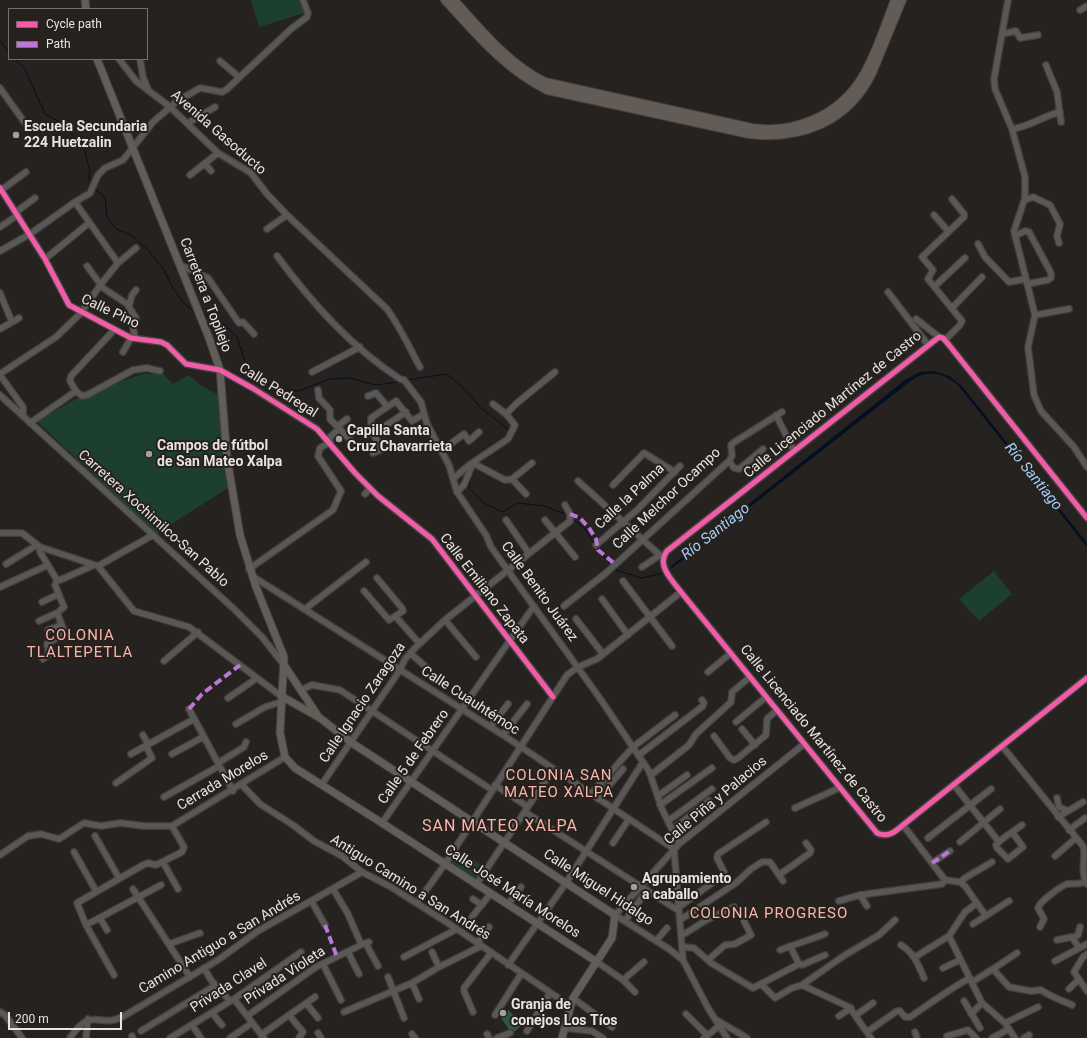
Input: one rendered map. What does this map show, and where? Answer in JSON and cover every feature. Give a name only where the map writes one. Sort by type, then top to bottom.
[{"type":"highway","points":[[445,0],[508,66],[525,78],[547,90],[749,134],[773,136],[794,134],[813,128],[833,118],[852,102],[872,74],[902,0]]},
{"type":"highway","points":[[454,0],[509,57],[526,72],[545,82],[610,98],[752,128],[773,130],[799,126],[832,110],[847,98],[864,76],[895,0]]},
{"type":"main road","name":"Carretera a Topilejo","points":[[98,60],[131,148],[180,265],[220,370],[231,486],[240,535],[250,572],[282,651],[284,665]]},
{"type":"main road","name":"Calle Miguel Hidalgo","points":[[284,665],[320,718]]},
{"type":"main road","points":[[284,665],[280,733],[285,757]]},
{"type":"main road","name":"Calle Miguel Hidalgo","points":[[281,699],[320,718],[352,743],[615,915]]},
{"type":"main road","name":"Calle José María Morelos","points":[[285,757],[295,768],[382,822],[476,885],[491,893],[596,962]]},
{"type":"main road","points":[[562,1038],[573,998],[612,938],[615,915]]},
{"type":"street","points":[[0,251],[30,234],[90,193],[98,175],[106,168],[123,160],[153,122],[170,107],[200,88],[222,92],[226,90],[308,15],[303,0]]},
{"type":"street","points":[[1008,0],[994,74],[994,84],[1012,129],[1024,172],[1025,198],[1016,222],[1015,236],[1035,315],[1028,347],[1030,373],[1036,403],[1074,447],[1087,467]]},
{"type":"street","points":[[1080,10],[1087,6]]},
{"type":"street","points":[[1002,34],[1016,31],[1020,38],[1038,35]]},
{"type":"street","name":"Avenida Gasoducto","points":[[120,60],[136,81],[170,107],[218,153],[251,173],[267,194],[287,215],[387,309],[398,324],[403,338],[420,367]]},
{"type":"street","points":[[140,60],[143,77],[149,91]]},
{"type":"street","points":[[220,61],[239,77]]},
{"type":"street","points":[[1046,65],[1057,92],[1062,122]]},
{"type":"street","points":[[0,88],[25,123]]},
{"type":"street","points":[[188,123],[215,107]]},
{"type":"street","points":[[1012,129],[1022,127],[1043,117],[1060,112]]},
{"type":"street","points":[[190,175],[218,153]]},
{"type":"street","points":[[205,164],[211,171]]},
{"type":"street","points":[[0,190],[26,172]]},
{"type":"street","name":"Calle Pino","points":[[0,190],[17,213],[45,259],[56,278],[63,298],[68,306],[114,330],[133,338],[161,342],[167,345],[186,364],[220,370]]},
{"type":"street","points":[[0,227],[35,198]]},
{"type":"street","points":[[1025,198],[1035,198],[1051,206],[1060,224],[1057,236],[1059,243]]},
{"type":"street","points":[[945,340],[962,323],[928,278],[934,270],[922,257],[965,215],[952,199]]},
{"type":"street","points":[[75,202],[118,263]]},
{"type":"street","points":[[934,214],[948,231]]},
{"type":"street","points":[[267,229],[287,215]]},
{"type":"street","points":[[45,259],[89,223]]},
{"type":"street","points":[[978,244],[985,257],[1009,282],[1048,280],[1051,278],[1051,273],[1029,232],[1025,231],[1015,236]]},
{"type":"street","points":[[23,416],[23,407],[0,375],[56,337],[81,313],[118,263],[136,248]]},
{"type":"street","points":[[277,256],[301,289],[320,310],[343,334],[360,347],[312,372]]},
{"type":"street","points":[[935,286],[965,258]]},
{"type":"street","points":[[180,265],[208,278],[239,323],[243,322],[254,334]]},
{"type":"street","points":[[87,266],[103,288],[129,306],[136,318],[132,327],[133,338],[123,352]]},
{"type":"street","points":[[952,308],[982,277]]},
{"type":"street","points":[[129,306],[132,295],[136,290]]},
{"type":"street","points":[[888,292],[928,345]]},
{"type":"street","points":[[0,293],[12,322]]},
{"type":"street","points":[[1035,315],[1069,308]]},
{"type":"street","points":[[0,329],[19,318]]},
{"type":"street","points":[[916,319],[939,337]]},
{"type":"street","points":[[114,330],[71,376],[70,381],[76,391],[82,396],[87,395],[133,370],[140,368],[160,370]]},
{"type":"street","name":"Calle Licenciado Martínez de Castro","points":[[642,567],[668,551],[939,337],[945,340],[1087,518]]},
{"type":"street","name":"Calle Benito Juárez","points":[[360,347],[378,365],[406,382],[418,396],[424,414],[442,450],[457,492],[507,569],[644,762],[652,775],[660,805],[679,844]]},
{"type":"street","name":"Calle Pedregal","points":[[220,370],[317,429],[370,488]]},
{"type":"street","points":[[506,414],[555,372]]},
{"type":"street","points":[[318,390],[319,398],[330,410],[330,418],[358,448]]},
{"type":"street","points":[[30,423],[76,391]]},
{"type":"street","points":[[368,396],[376,393],[387,406]]},
{"type":"street","name":"Carretera Xochimilco-San Pablo","points":[[0,395],[254,629],[284,665]]},
{"type":"street","points":[[379,431],[371,423],[371,418],[396,401],[412,421],[424,414]]},
{"type":"street","points":[[453,480],[508,439],[514,429],[514,423],[506,414],[493,404]]},
{"type":"street","points":[[373,453],[381,449],[380,445],[373,436],[406,412]]},
{"type":"street","name":"Calle Melchor Ocampo","points":[[564,606],[613,566],[729,461],[732,456],[731,445],[733,443],[779,414],[794,452]]},
{"type":"street","points":[[250,572],[334,509],[341,491],[318,456],[320,448],[347,419]]},
{"type":"street","points":[[442,450],[464,434],[469,441],[479,432]]},
{"type":"street","points":[[729,461],[734,468],[739,470],[763,449]]},
{"type":"street","points":[[613,485],[644,453],[675,472]]},
{"type":"street","points":[[475,463],[505,480],[512,479],[532,463]]},
{"type":"street","points":[[457,492],[464,485],[475,463]]},
{"type":"street","name":"Calle la Palma","points":[[596,545],[637,510],[680,466]]},
{"type":"street","points":[[512,479],[526,494]]},
{"type":"street","points":[[578,481],[661,556]]},
{"type":"street","points":[[365,494],[370,488]]},
{"type":"street","name":"Calle Emiliano Zapata","points":[[370,488],[432,539],[553,697]]},
{"type":"street","name":"Calle Ignacio Zaragoza","points":[[322,784],[352,743],[410,653],[445,620],[554,532],[571,515],[565,505]]},
{"type":"street","points":[[506,520],[528,552]]},
{"type":"street","points":[[545,520],[575,557]]},
{"type":"street","points":[[0,533],[22,533],[39,546],[96,566],[134,611],[173,621],[198,632],[257,678],[281,699],[236,724]]},
{"type":"street","points":[[57,580],[96,566],[153,535]]},
{"type":"street","points":[[6,564],[39,546]]},
{"type":"street","points":[[39,546],[40,552],[57,580],[55,585],[64,607],[56,613],[39,621]]},
{"type":"street","name":"Calle Licenciado Martínez de Castro","points":[[661,556],[664,568],[681,592],[839,788],[877,833],[882,835],[889,835],[903,826],[1087,678]]},
{"type":"street","points":[[305,609],[366,562]]},
{"type":"street","points":[[0,587],[48,565]]},
{"type":"street","name":"Calle Cuauhtémoc","points":[[250,572],[305,609],[503,735],[674,850]]},
{"type":"street","points":[[364,591],[389,620],[396,617],[403,609],[377,578]]},
{"type":"street","points":[[623,581],[672,646]]},
{"type":"street","points":[[417,903],[445,864],[567,675],[578,667],[603,654],[681,592]]},
{"type":"street","points":[[42,602],[59,594]]},
{"type":"street","points":[[602,599],[628,635]]},
{"type":"street","name":"Calle 5 de Febrero","points":[[382,822],[534,606]]},
{"type":"street","points":[[43,659],[49,654],[48,643],[65,633],[56,613]]},
{"type":"street","points":[[396,617],[419,643]]},
{"type":"street","points":[[576,619],[603,654]]},
{"type":"street","points":[[445,620],[476,657]]},
{"type":"street","points":[[48,630],[61,624]]},
{"type":"street","points":[[164,661],[198,632]]},
{"type":"street","points":[[410,653],[425,666]]},
{"type":"street","points":[[708,672],[731,653]]},
{"type":"street","name":"Calle Licenciado Martínez de Castro","points":[[652,775],[689,745],[700,731],[731,702],[732,692],[750,677]]},
{"type":"street","points":[[228,698],[257,678]]},
{"type":"street","points":[[301,690],[312,685],[337,688],[433,751],[527,809],[586,851],[679,909]]},
{"type":"street","points":[[736,722],[766,697]]},
{"type":"street","points":[[639,755],[703,706],[704,703],[702,700]]},
{"type":"street","points":[[490,728],[508,704]]},
{"type":"street","points":[[503,735],[527,704]]},
{"type":"street","points":[[189,709],[233,791]]},
{"type":"street","points":[[714,736],[730,758],[734,760],[756,745],[766,735],[767,719],[777,710]]},
{"type":"street","points":[[591,794],[633,747],[675,715]]},
{"type":"street","points":[[131,754],[194,719]]},
{"type":"street","points":[[742,729],[756,745]]},
{"type":"street","points":[[116,783],[152,758],[143,735]]},
{"type":"street","points":[[172,754],[203,737]]},
{"type":"street","points":[[164,797],[219,764],[244,747],[246,742]]},
{"type":"street","name":"Calle Piña y Palacios","points":[[615,915],[679,844],[804,744]]},
{"type":"street","points":[[1002,746],[1058,818],[1083,846],[1086,857],[1082,867],[1086,883],[1065,885],[1041,903],[1038,908],[1044,919],[1040,927]]},
{"type":"street","name":"Cerrada Morelos","points":[[172,826],[233,791],[285,757]]},
{"type":"street","points":[[508,965],[566,883],[644,762]]},
{"type":"street","points":[[660,805],[712,768]]},
{"type":"street","points":[[476,885],[553,769]]},
{"type":"street","points":[[598,799],[623,769]]},
{"type":"street","points":[[658,796],[687,774]]},
{"type":"street","name":"Antiguo Camino a San Andrés","points":[[242,785],[268,810],[293,825],[314,841],[342,856],[362,872],[417,903],[570,1006]]},
{"type":"street","points":[[954,785],[983,822],[1008,859],[1023,847],[1012,832]]},
{"type":"street","points":[[795,808],[839,788]]},
{"type":"street","points":[[668,821],[712,789]]},
{"type":"street","points":[[928,838],[991,789]]},
{"type":"street","points":[[1057,798],[1059,807],[1068,812]]},
{"type":"street","points":[[673,829],[709,801]]},
{"type":"street","points":[[1058,818],[1083,802]]},
{"type":"street","points":[[960,842],[1000,809]]},
{"type":"street","points":[[1069,830],[1085,818]]},
{"type":"street","points":[[613,843],[629,819]]},
{"type":"street","points":[[679,909],[724,875],[717,856],[718,854],[766,822]]},
{"type":"street","points":[[0,856],[28,836],[41,834],[59,839],[84,823],[101,826],[121,823],[144,826],[172,826],[184,849],[156,865],[148,863],[77,903],[86,925],[114,975]]},
{"type":"street","points":[[997,844],[1022,824]]},
{"type":"street","points":[[903,826],[945,880],[960,882],[965,886],[986,916]]},
{"type":"street","points":[[95,836],[119,878]]},
{"type":"street","points":[[1055,856],[1076,838]]},
{"type":"street","points":[[779,875],[810,853],[811,850],[806,843]]},
{"type":"street","points":[[674,850],[683,960],[727,1038]]},
{"type":"street","points":[[932,863],[950,851]]},
{"type":"street","points":[[74,852],[96,891]]},
{"type":"street","points":[[163,862],[178,889]]},
{"type":"street","points":[[680,920],[736,883],[751,869],[762,862],[770,862],[783,881]]},
{"type":"street","points":[[960,882],[992,862]]},
{"type":"street","name":"Camino Antiguo a San Andrés","points":[[88,1019],[119,1019],[190,977],[258,931],[312,902],[362,872]]},
{"type":"street","points":[[839,901],[860,895],[942,884],[945,880]]},
{"type":"street","points":[[86,925],[161,885]]},
{"type":"street","points":[[508,904],[521,887]]},
{"type":"street","points":[[132,889],[190,977]]},
{"type":"street","points":[[333,889],[378,966]]},
{"type":"street","points":[[625,921],[647,890]]},
{"type":"street","points":[[472,917],[491,893]]},
{"type":"street","points":[[860,895],[867,906]]},
{"type":"street","points":[[473,899],[482,905]]},
{"type":"street","points":[[973,924],[1009,901]]},
{"type":"street","points":[[312,902],[325,925]]},
{"type":"street","points":[[915,957],[948,936],[965,912],[977,903]]},
{"type":"street","points":[[682,934],[708,919],[734,907]]},
{"type":"street","name":"Calle Miguel Hidalgo","points":[[615,915],[683,960]]},
{"type":"street","points":[[100,918],[107,930]]},
{"type":"street","points":[[761,984],[775,998],[792,988],[802,985],[845,955],[879,935],[895,920]]},
{"type":"street","points":[[708,960],[724,945],[735,944],[752,935],[744,921]]},
{"type":"street","points":[[344,1012],[394,992],[479,945],[489,927]]},
{"type":"street","points":[[1057,940],[1073,938],[1078,935],[1080,927]]},
{"type":"street","points":[[656,941],[667,928]]},
{"type":"street","points":[[404,957],[457,929]]},
{"type":"street","points":[[169,944],[200,933]]},
{"type":"street","points":[[780,950],[825,934]]},
{"type":"street","points":[[948,936],[982,1003],[1004,1023],[1015,1038]]},
{"type":"street","points":[[1073,938],[1079,948]]},
{"type":"street","name":"Privada Violeta","points":[[247,1016],[299,978],[323,964],[366,944]]},
{"type":"street","points":[[1055,961],[1087,944]]},
{"type":"street","points":[[901,945],[908,949],[915,957],[924,978]]},
{"type":"street","points":[[790,946],[799,964]]},
{"type":"street","points":[[683,947],[694,948],[708,960],[750,988],[753,988],[799,964],[802,965],[825,955]]},
{"type":"street","name":"Privada Clavel","points":[[170,1038],[232,1000],[301,952]]},
{"type":"street","points":[[348,952],[359,974]]},
{"type":"street","points":[[432,952],[439,967]]},
{"type":"street","points":[[473,1012],[464,988],[491,953]]},
{"type":"street","points":[[867,1032],[897,1011],[900,1011],[905,1017],[910,1017],[945,995],[951,988],[992,969],[1017,953]]},
{"type":"street","points":[[1087,954],[1083,957],[1074,972],[1078,980],[1087,991]]},
{"type":"street","points":[[943,968],[960,960]]},
{"type":"street","points":[[596,962],[623,980],[635,992]]},
{"type":"street","points":[[623,980],[644,962]]},
{"type":"street","points":[[323,964],[341,1000]]},
{"type":"street","points":[[204,968],[216,986],[247,1016],[262,1037],[289,1015],[315,997]]},
{"type":"street","points":[[992,969],[1009,987],[1031,991],[1041,990],[1050,996],[1056,997],[1072,1005]]},
{"type":"street","points":[[495,1016],[521,974]]},
{"type":"street","points":[[388,977],[404,1018]]},
{"type":"street","points":[[1069,989],[1078,980]]},
{"type":"street","points":[[412,983],[419,1000]]},
{"type":"street","points":[[802,985],[854,1011],[871,1038]]},
{"type":"street","points":[[141,1031],[216,986]]},
{"type":"street","points":[[527,1031],[550,993]]},
{"type":"street","points":[[573,998],[612,1027]]},
{"type":"street","points":[[964,1001],[980,1028]]},
{"type":"street","points":[[306,1003],[318,1018]]},
{"type":"street","points":[[839,1016],[873,1003]]},
{"type":"street","points":[[971,1014],[982,1003]]},
{"type":"street","points":[[1004,1023],[1038,1007]]},
{"type":"street","points":[[0,1012],[5,1015],[22,1038]]},
{"type":"street","points":[[212,1013],[222,1025]]},
{"type":"street","points":[[686,1014],[706,1037],[719,1026]]},
{"type":"street","points":[[289,1015],[303,1032],[299,1038]]},
{"type":"street","points":[[70,1038],[82,1022],[88,1019]]},
{"type":"street","points":[[86,1038],[88,1019]]},
{"type":"street","points":[[715,1019],[747,1038]]},
{"type":"street","points":[[230,1038],[252,1023]]},
{"type":"street","points":[[192,1025],[201,1038]]},
{"type":"street","points":[[565,1028],[592,1031],[603,1038]]},
{"type":"street","points":[[992,1038],[1009,1029]]},
{"type":"street","points":[[947,1036],[968,1030],[976,1038]]},
{"type":"street","points":[[915,1032],[917,1038]]},
{"type":"street","points":[[497,1038],[510,1033]]},
{"type":"street","points":[[1024,1038],[1030,1034]]},
{"type":"green space","points":[[251,0],[301,0],[305,13],[259,27]]},
{"type":"green space","name":"Campos de fútbol de San Mateo Xalpa","points":[[143,374],[163,374],[173,384],[189,375],[202,386],[219,395],[231,486],[156,534],[37,421],[78,398],[82,400],[110,385]]},
{"type":"green space","points":[[994,571],[1012,594],[979,621],[959,599]]},
{"type":"green space","points":[[456,848],[486,868],[477,883],[446,862]]},
{"type":"green space","points":[[509,1010],[521,1026],[512,1034],[501,1018]]},
{"type":"water","points":[[935,371],[949,376],[961,385],[1087,543],[1087,547],[957,384],[940,375],[924,374],[912,380],[672,568],[671,566],[905,380],[920,372]]},
{"type":"waterway","name":"Río Santiago","points":[[0,41],[8,51]]},
{"type":"waterway","name":"Río Santiago","points":[[16,60],[25,69],[45,114],[60,122],[84,147],[90,172],[89,181]]},
{"type":"waterway","name":"Río Santiago","points":[[95,189],[105,198],[107,217],[116,229],[131,235],[148,250],[164,270],[174,290],[184,303],[195,313]]},
{"type":"waterway","name":"Río Santiago","points":[[204,314],[221,321],[237,337],[246,364],[261,381],[279,389],[299,391],[330,379],[350,378],[376,385],[399,382]]},
{"type":"waterway","name":"Río Santiago","points":[[406,380],[447,374],[463,388],[479,406],[509,430]]},
{"type":"waterway","name":"Río Santiago","points":[[470,479],[469,488],[484,503],[502,512],[518,503],[544,506],[568,515]]},
{"type":"waterway","name":"Río Santiago","points":[[573,519],[585,529],[594,544]]},
{"type":"waterway","name":"Río Santiago","points":[[595,547],[612,565]]},
{"type":"waterway","name":"Río Santiago","points":[[614,568],[641,578],[664,573]]},
{"type":"waterway","points":[[89,1038],[91,1025]]},
{"type":"marked path","points":[[570,514],[580,518],[596,539],[598,550],[615,564]]},
{"type":"marked path","points":[[189,709],[202,694],[240,665]]},
{"type":"marked path","points":[[932,863],[950,851]]},
{"type":"marked path","points":[[325,925],[337,957]]},
{"type":"cycle path","points":[[0,188],[45,259],[69,305],[131,338],[161,342],[167,345],[186,364],[220,370],[254,389],[317,429],[356,474],[378,496],[432,539],[553,697]]},
{"type":"cycle path","points":[[1087,518],[949,345],[943,338],[939,337],[667,551],[663,562],[666,572],[681,592],[877,833],[888,835],[897,830],[1087,678]]},
{"type":"place","name":"Escuela Secundaria 224 Huetzalin","points":[[16,135]]},
{"type":"place","name":"Capilla Santa Cruz Chavarrieta","points":[[339,439]]},
{"type":"place","name":"Campos de fútbol de San Mateo Xalpa","points":[[149,454]]},
{"type":"place","name":"Agrupamiento a caballo","points":[[634,887]]},
{"type":"place","name":"Granja de conejos Los Tíos","points":[[503,1013]]},
{"type":"district","name":"COLONIA TLALTEPETLA","points":[[80,644]]},
{"type":"district","name":"COLONIA SAN MATEO XALPA","points":[[559,784]]},
{"type":"district","name":"SAN MATEO XALPA","points":[[500,827]]},
{"type":"district","name":"COLONIA PROGRESO","points":[[769,914]]}]
